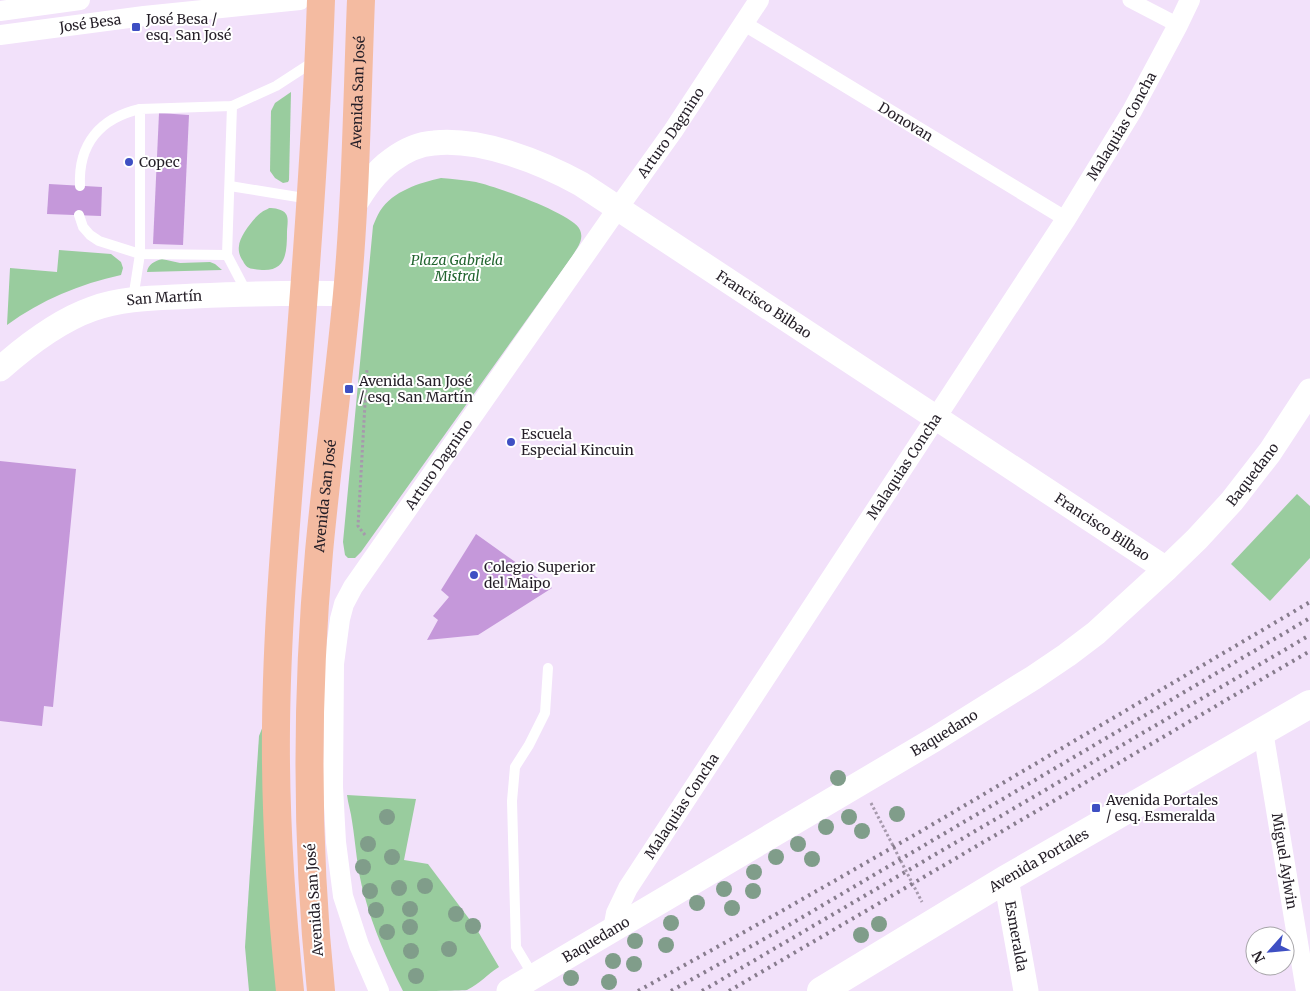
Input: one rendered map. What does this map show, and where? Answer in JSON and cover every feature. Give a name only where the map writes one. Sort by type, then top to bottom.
[{"type":"main road","points":[[290,991],[280,872],[276,720],[281,588],[304,292],[321,0]]},
{"type":"main road","name":"Avenida San José","points":[[321,991],[312,892],[310,834],[309,763],[311,693],[319,554],[347,294],[361,0]]},
{"type":"main road","name":"Avenida Portales","points":[[821,991],[1006,879],[1310,704]]},
{"type":"street","name":"José Besa","points":[[0,11],[80,0]]},
{"type":"street","name":"José Besa","points":[[0,35],[144,16],[300,0]]},
{"type":"street","name":"Arturo Dagnino","points":[[379,991],[359,946],[343,896],[336,842],[333,787],[334,664],[344,604],[353,587],[378,551],[673,131],[759,0]]},
{"type":"street","points":[[1130,0],[1178,24]]},
{"type":"street","name":"Malaquias Concha","points":[[613,929],[616,913],[628,888],[1066,219],[1132,111],[1190,0]]},
{"type":"street","name":"Donovan","points":[[745,24],[1066,219]]},
{"type":"street","name":"Francisco Bilbao","points":[[352,206],[376,173],[391,160],[418,146],[434,143],[450,142],[493,149],[537,162],[560,172],[618,208],[1166,569]]},
{"type":"street","name":"San Martín","points":[[0,369],[35,341],[75,316],[113,303],[133,300],[248,294],[304,292],[347,294]]},
{"type":"street","name":"Baquedano","points":[[509,991],[935,739],[1033,678],[1096,633],[1197,539],[1232,501],[1270,452],[1310,391]]},
{"type":"street","name":"Miguel Aylwin","points":[[1263,731],[1306,991]]},
{"type":"street","name":"Esmeralda","points":[[1006,879],[1026,991]]},
{"type":"lane","points":[[80,186],[79,172],[87,147],[94,135],[114,118],[140,109],[232,106],[276,86],[319,58]]},
{"type":"lane","points":[[232,106],[227,256],[248,294]]},
{"type":"lane","points":[[133,300],[140,254],[140,109]]},
{"type":"lane","points":[[230,186],[310,198]]},
{"type":"lane","points":[[79,215],[84,227],[98,241],[140,254],[227,256]]},
{"type":"lane","points":[[534,977],[516,948],[512,801],[515,768],[530,745],[545,713],[548,668]]},
{"type":"path","points":[[367,363],[358,526],[378,551]]},
{"type":"path","points":[[874,810],[919,894]]},
{"type":"green space","points":[[291,92],[289,180],[283,183],[275,178],[270,171],[271,111],[275,103]]},
{"type":"green space","name":"Plaza Gabriela Mistral","points":[[441,178],[472,181],[515,195],[549,209],[575,224],[580,230],[581,240],[573,255],[361,552],[355,558],[348,558],[345,555],[343,542],[373,226],[385,204],[399,193],[415,185]]},
{"type":"green space","points":[[269,208],[281,210],[287,216],[287,242],[284,257],[278,267],[272,269],[264,270],[247,267],[240,256],[240,242],[251,223]]},
{"type":"green space","points":[[59,250],[111,254],[121,262],[123,268],[121,275],[61,294],[33,308],[7,325],[10,268],[57,272]]},
{"type":"green space","points":[[162,259],[180,263],[210,262],[222,270],[147,272],[150,265]]},
{"type":"green space","points":[[1297,494],[1310,506],[1310,558],[1270,601],[1231,564]]},
{"type":"green space","points":[[263,726],[277,991],[249,991],[245,947],[259,736]]},
{"type":"green space","points":[[347,795],[416,799],[404,860],[428,864],[476,928],[499,967],[476,985],[467,990],[403,991],[381,944],[368,907],[360,876]]},
{"type":"building","points":[[159,113],[189,115],[183,245],[153,244]]},
{"type":"building","points":[[49,184],[102,187],[101,216],[47,214]]},
{"type":"building","points":[[0,461],[76,469],[53,707],[44,706],[42,726],[0,721]]},
{"type":"building","points":[[476,534],[552,588],[478,635],[427,640],[438,620],[433,616],[449,597],[441,590]]},
{"type":"railway","points":[[638,991],[923,830],[1310,602]]},
{"type":"railway","points":[[671,991],[789,925],[1310,618]]},
{"type":"railway","points":[[702,991],[1310,635]]},
{"type":"railway","points":[[729,991],[1310,651]]},
{"type":"place","name":"José Besa / esq. San José","points":[[136,27]]},
{"type":"place","name":"Copec","points":[[129,162]]},
{"type":"place","name":"Avenida San José / esq. San Martín","points":[[349,389]]},
{"type":"place","name":"Escuela Especial Kincuin","points":[[511,442]]},
{"type":"place","name":"Colegio Superior del Maipo","points":[[474,575]]},
{"type":"place","name":"Avenida Portales / esq. Esmeralda","points":[[1096,808]]}]
